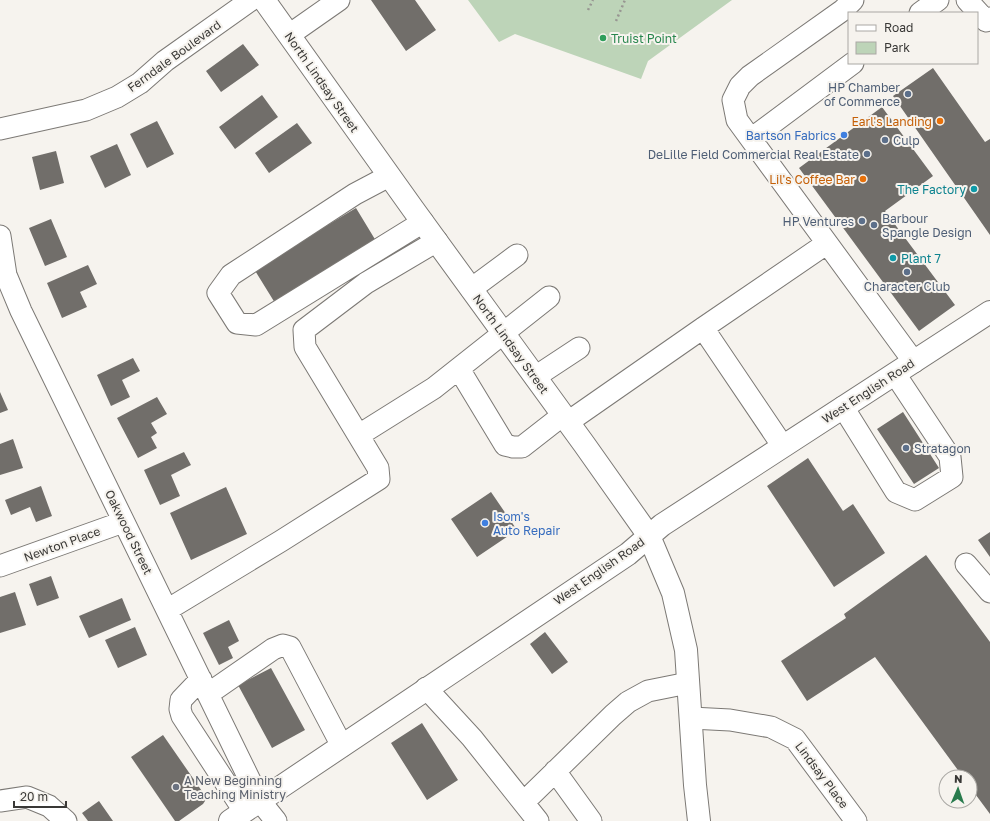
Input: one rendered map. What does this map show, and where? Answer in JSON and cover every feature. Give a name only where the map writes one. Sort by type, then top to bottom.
[{"type":"main road","name":"North Lindsay Street","points":[[264,0],[648,536],[673,593],[686,650],[695,785],[699,821]]},
{"type":"main road","name":"West English Road","points":[[245,811],[426,688],[628,554],[662,525],[990,312]]},
{"type":"street","name":"Ferndale Boulevard","points":[[0,129],[86,110],[117,97],[140,83],[165,61],[251,0]]},
{"type":"street","points":[[289,35],[339,0]]},
{"type":"street","points":[[921,12],[938,0]]},
{"type":"street","points":[[967,0],[978,12]]},
{"type":"street","points":[[848,9],[750,76],[740,86],[733,100],[734,107],[737,120],[826,244],[914,362]]},
{"type":"street","points":[[978,12],[986,21],[990,18]]},
{"type":"street","points":[[751,139],[852,64]]},
{"type":"street","points":[[389,176],[355,194],[231,275],[218,293],[237,323],[256,325],[423,222]]},
{"type":"street","name":"Oakwood Street","points":[[0,236],[6,275],[21,311],[205,687],[245,811],[276,821]]},
{"type":"street","points":[[167,610],[281,541],[379,479],[378,468],[305,347],[304,330],[366,283],[437,241]]},
{"type":"street","points":[[459,369],[505,444],[513,447],[522,447],[703,328],[826,244]]},
{"type":"street","points":[[471,289],[517,255]]},
{"type":"street","points":[[359,435],[434,388],[549,297]]},
{"type":"street","points":[[703,328],[782,446]]},
{"type":"street","points":[[535,377],[579,348]]},
{"type":"street","points":[[843,407],[896,492],[915,500],[952,477],[950,458],[895,374]]},
{"type":"street","name":"Newton Place","points":[[0,566],[123,522]]},
{"type":"street","points":[[966,564],[990,592]]},
{"type":"street","points":[[245,811],[182,716],[180,700],[283,645],[290,647],[342,746]]},
{"type":"street","points":[[524,802],[628,702],[648,691],[688,684]]},
{"type":"street","points":[[426,688],[472,738],[538,821]]},
{"type":"street","name":"Lindsay Place","points":[[691,718],[730,720],[771,727],[795,739],[856,821]]},
{"type":"street","points":[[555,771],[591,821]]},
{"type":"street","points":[[0,801],[27,797],[49,806],[66,821]]},
{"type":"path","points":[[588,10],[593,0]]},
{"type":"path","points":[[616,22],[625,0]]},
{"type":"green space","name":"Truist Point","points":[[468,0],[732,0],[648,61],[641,79],[515,34],[499,42]]},
{"type":"building","points":[[371,0],[415,0],[436,30],[406,51]]},
{"type":"building","points":[[243,44],[259,65],[221,92],[206,71]]},
{"type":"building","name":"The Factory","points":[[933,68],[985,142],[990,139],[990,235],[893,96]]},
{"type":"building","points":[[262,95],[278,117],[235,149],[219,127]]},
{"type":"building","name":"Plant 7","points":[[882,107],[933,176],[885,211],[955,305],[919,331],[799,168]]},
{"type":"building","points":[[157,121],[174,154],[147,168],[130,134]]},
{"type":"building","points":[[297,123],[312,143],[269,173],[255,153]]},
{"type":"building","points":[[117,144],[131,175],[105,188],[90,156]]},
{"type":"building","points":[[56,151],[64,183],[40,190],[32,157]]},
{"type":"building","points":[[356,208],[376,241],[275,303],[254,269]]},
{"type":"building","points":[[51,219],[67,257],[45,266],[29,228]]},
{"type":"building","points":[[88,265],[97,284],[80,292],[87,307],[62,318],[47,283]]},
{"type":"building","points":[[133,358],[140,371],[122,380],[130,397],[111,406],[97,375]]},
{"type":"building","points":[[0,392],[8,410],[0,413]]},
{"type":"building","points":[[157,397],[167,414],[151,423],[157,433],[151,437],[157,448],[138,458],[117,418]]},
{"type":"building","points":[[903,412],[939,468],[914,484],[877,429]]},
{"type":"building","points":[[13,439],[23,468],[0,475],[0,444]]},
{"type":"building","points":[[184,452],[191,465],[171,475],[180,496],[160,505],[144,470]]},
{"type":"building","points":[[808,458],[843,511],[853,504],[885,553],[834,587],[767,486]]},
{"type":"building","points":[[41,486],[52,516],[36,522],[30,507],[11,515],[5,500]]},
{"type":"building","points":[[226,487],[247,534],[191,560],[170,513]]},
{"type":"building","points":[[491,492],[517,530],[477,557],[451,519]]},
{"type":"building","points":[[990,532],[990,557],[978,540]]},
{"type":"building","points":[[926,555],[990,642],[990,814],[978,798],[978,769],[957,769],[875,657],[807,701],[781,661],[846,618],[844,614]]},
{"type":"building","points":[[51,576],[59,598],[37,606],[29,584]]},
{"type":"building","points":[[15,592],[26,625],[0,633],[0,597]]},
{"type":"building","points":[[122,598],[131,620],[89,638],[79,616]]},
{"type":"building","points":[[229,620],[239,641],[228,647],[233,658],[219,665],[203,633]]},
{"type":"building","points":[[135,627],[147,655],[118,668],[105,640]]},
{"type":"building","points":[[545,632],[568,662],[552,674],[530,644]]},
{"type":"building","points":[[271,668],[305,730],[272,748],[238,685]]},
{"type":"building","points":[[422,723],[458,780],[427,800],[391,743]]},
{"type":"building","points":[[163,735],[206,797],[203,804],[179,821],[175,821],[131,757]]},
{"type":"building","points":[[99,801],[113,821],[88,821],[82,813]]},
{"type":"place","name":"Truist Point","points":[[603,38]]},
{"type":"place","name":"HP Chamber of Commerce","points":[[908,94]]},
{"type":"place","name":"Earl's Landing","points":[[940,121]]},
{"type":"place","name":"Bartson Fabrics","points":[[844,135]]},
{"type":"place","name":"Culp","points":[[885,140]]},
{"type":"place","name":"DeLille Field Commercial Real Estate","points":[[867,154]]},
{"type":"place","name":"Lil's Coffee Bar","points":[[863,179]]},
{"type":"place","name":"The Factory","points":[[974,189]]},
{"type":"place","name":"HP Ventures","points":[[862,221]]},
{"type":"place","name":"Barbour Spangle Design","points":[[874,225]]},
{"type":"place","name":"Plant 7","points":[[893,258]]},
{"type":"place","name":"Character Club","points":[[907,272]]},
{"type":"place","name":"Stratagon","points":[[906,448]]},
{"type":"place","name":"Isom's Auto Repair","points":[[485,523]]},
{"type":"place","name":"A New Beginning Teaching Ministry","points":[[176,787]]}]
